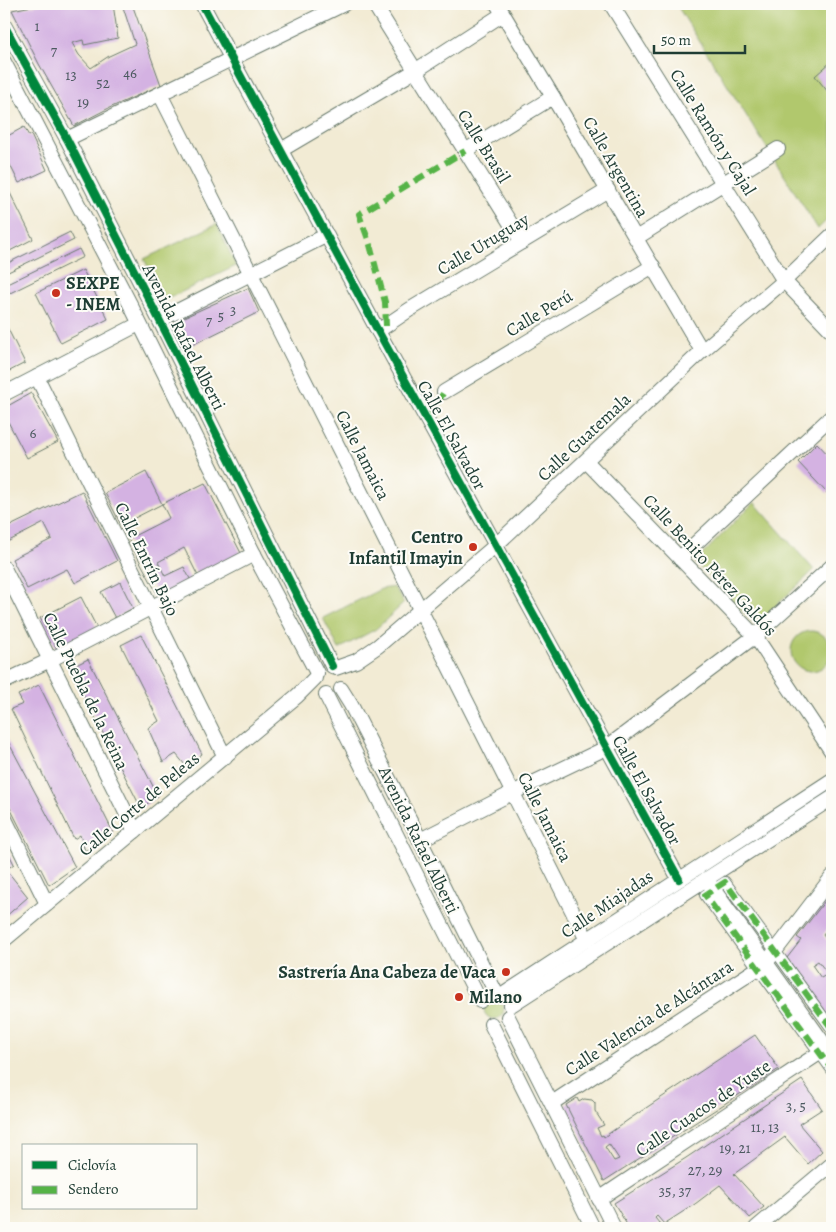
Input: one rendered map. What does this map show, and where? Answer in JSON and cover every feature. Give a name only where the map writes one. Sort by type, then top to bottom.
[{"type":"street","name":"Calle El Salvador","points":[[202,4],[378,331],[679,879]]},
{"type":"street","points":[[67,139],[344,4]]},
{"type":"street","name":"Calle Brasil","points":[[374,4],[522,242]]},
{"type":"street","name":"Calle Ramón y Cajal","points":[[611,4],[784,281],[832,331]]},
{"type":"street","points":[[281,150],[415,71],[500,9]]},
{"type":"street","name":"Calle Argentina","points":[[500,9],[702,351]]},
{"type":"street","name":"Avenida Rafael Alberti","points":[[4,25],[67,139],[334,667]]},
{"type":"street","name":"Avenida Rafael Alberti","points":[[4,62],[139,324],[316,676]]},
{"type":"street","name":"Calle Jamaica","points":[[160,94],[588,940]]},
{"type":"street","points":[[465,151],[553,97]]},
{"type":"street","points":[[636,238],[778,149]]},
{"type":"street","name":"Calle Uruguay","points":[[378,331],[409,310],[608,190]]},
{"type":"street","name":"Calle Guatemala","points":[[334,667],[356,661],[378,646],[496,545],[702,351],[784,281],[832,234]]},
{"type":"street","points":[[160,320],[327,235]]},
{"type":"street","name":"Calle Perú","points":[[444,392],[653,266]]},
{"type":"street","points":[[4,394],[139,324]]},
{"type":"street","name":"Calle Entrín Bajo","points":[[36,377],[225,757]]},
{"type":"street","points":[[680,558],[832,416]]},
{"type":"street","name":"Calle Benito Pérez Galdós","points":[[586,461],[755,636],[832,752]]},
{"type":"street","points":[[4,682],[254,554]]},
{"type":"street","name":"Calle Puebla de la Reina","points":[[4,568],[134,832]]},
{"type":"street","points":[[420,840],[606,748],[755,636],[831,569]]},
{"type":"street","name":"Calle Guatemala","points":[[342,686],[356,661]]},
{"type":"street","points":[[297,696],[332,695],[342,686],[343,677],[334,667],[325,667],[316,676],[317,688],[323,694]]},
{"type":"street","name":"Calle Corte de Peleas","points":[[4,940],[225,757],[297,696],[316,676]]},
{"type":"street","name":"Avenida Rafael Alberti","points":[[342,686],[505,1002],[552,1103],[614,1228]]},
{"type":"street","name":"Avenida Rafael Alberti","points":[[323,694],[480,1001]]},
{"type":"street","name":"Calle Miajadas","points":[[505,1002],[588,940],[832,780]]},
{"type":"street","name":"Calle Miajadas","points":[[505,1002],[706,879],[832,798]]},
{"type":"street","points":[[4,817],[47,904]]},
{"type":"street","name":"Calle Valencia de Alcántara","points":[[552,1103],[766,964],[832,877]]},
{"type":"street","points":[[706,879],[830,1052]]},
{"type":"street","points":[[832,1029],[725,882],[705,895],[832,1070]]},
{"type":"street","points":[[486,994],[505,1002],[501,1024],[491,1024],[482,1019],[478,1010],[480,1001],[486,994]]},
{"type":"street","points":[[491,1024],[593,1228]]},
{"type":"street","name":"Calle Cuacos de Yuste","points":[[599,1199],[830,1052]]},
{"type":"street","points":[[756,1228],[832,1164]]},
{"type":"green space","points":[[676,4],[832,4],[832,215],[818,229]]},
{"type":"green space","points":[[217,224],[236,266],[165,300],[144,259]]},
{"type":"green space","points":[[754,502],[814,570],[756,625],[695,562]]},
{"type":"green space","points":[[394,587],[404,603],[376,629],[339,649],[323,618],[381,589]]},
{"type":"green space","points":[[811,631],[825,637],[831,651],[825,665],[811,671],[797,665],[791,651],[797,637]]},
{"type":"green space","points":[[494,999],[501,1002],[504,1009],[501,1016],[494,1019],[487,1016],[484,1009],[487,1002]]},
{"type":"building","points":[[42,4],[113,4],[118,38],[84,45],[83,40],[72,43],[79,55],[91,68],[109,56],[135,44],[122,4],[132,4],[161,85],[74,126],[39,64],[12,10]]},
{"type":"building","points":[[832,61],[832,90],[829,93],[815,76]]},
{"type":"building","points":[[24,127],[29,136],[31,135],[47,170],[19,183],[4,153],[4,138]]},
{"type":"building","points":[[4,181],[33,239],[4,254]]},
{"type":"building","points":[[70,232],[74,240],[4,274],[4,265]]},
{"type":"building","points":[[79,249],[83,257],[10,293],[5,285]]},
{"type":"building","name":"SEXPE - INEM","points":[[83,270],[108,319],[61,343],[36,293]]},
{"type":"building","points":[[248,288],[259,312],[186,348],[174,322]]},
{"type":"building","points":[[4,321],[25,363],[4,374]]},
{"type":"building","points":[[31,393],[58,442],[27,458],[4,414],[4,408]]},
{"type":"building","points":[[817,443],[832,459],[832,488],[827,493],[798,462]]},
{"type":"building","points":[[146,472],[162,504],[121,525],[105,493]]},
{"type":"building","points":[[205,483],[242,555],[199,578],[184,548],[158,562],[165,576],[184,567],[191,581],[159,597],[128,539],[169,518],[162,504]]},
{"type":"building","points":[[82,491],[117,561],[75,583],[67,569],[27,589],[12,559],[52,539],[44,523],[5,543],[4,529]]},
{"type":"building","points":[[120,582],[133,608],[115,618],[101,592]]},
{"type":"building","points":[[81,597],[97,628],[57,649],[40,618]]},
{"type":"building","points":[[141,635],[202,754],[186,766],[176,754],[163,762],[148,728],[159,721],[121,645]]},
{"type":"building","points":[[88,659],[158,796],[141,808],[70,668]]},
{"type":"building","points":[[39,685],[113,832],[85,851],[80,835],[74,839],[11,709],[23,704],[18,695]]},
{"type":"building","points":[[4,734],[75,867],[49,885],[4,796]]},
{"type":"building","points":[[4,844],[14,864],[4,871]]},
{"type":"building","points":[[8,872],[28,897],[4,918],[4,876]]},
{"type":"building","points":[[832,898],[832,923],[823,935],[832,947],[832,1020],[787,958],[801,940],[797,937],[825,901],[828,903]],"holes":[[[818,961],[828,974],[821,978],[812,965]]]},
{"type":"building","points":[[755,1035],[779,1069],[604,1181],[566,1105],[577,1098],[579,1102],[584,1099],[592,1100],[595,1103],[595,1111],[604,1125],[597,1128],[601,1136],[603,1135],[604,1137]],"holes":[[[609,1144],[619,1159],[614,1161],[605,1147]]]},
{"type":"building","points":[[802,1080],[822,1109],[799,1124],[822,1151],[808,1164],[785,1137],[734,1174],[764,1207],[750,1218],[720,1185],[664,1224],[657,1216],[655,1218],[660,1224],[654,1228],[629,1228],[614,1203],[686,1158]]},
{"type":"marked path","points":[[386,326],[385,302],[370,245],[359,214],[465,151]]},
{"type":"marked path","points":[[427,419],[444,392]]},
{"type":"marked path","points":[[832,1029],[725,882],[705,895],[832,1070]]},
{"type":"cycle path","points":[[202,4],[378,331],[679,879]]},
{"type":"cycle path","points":[[4,25],[67,139],[332,666]]},
{"type":"place","name":"SEXPE - INEM","points":[[56,293]]},
{"type":"place","name":"Centro Infantil Imayin","points":[[473,547]]},
{"type":"place","name":"Sastrería Ana Cabeza de Vaca","points":[[506,972]]},
{"type":"place","name":"Milano","points":[[459,997]]}]
